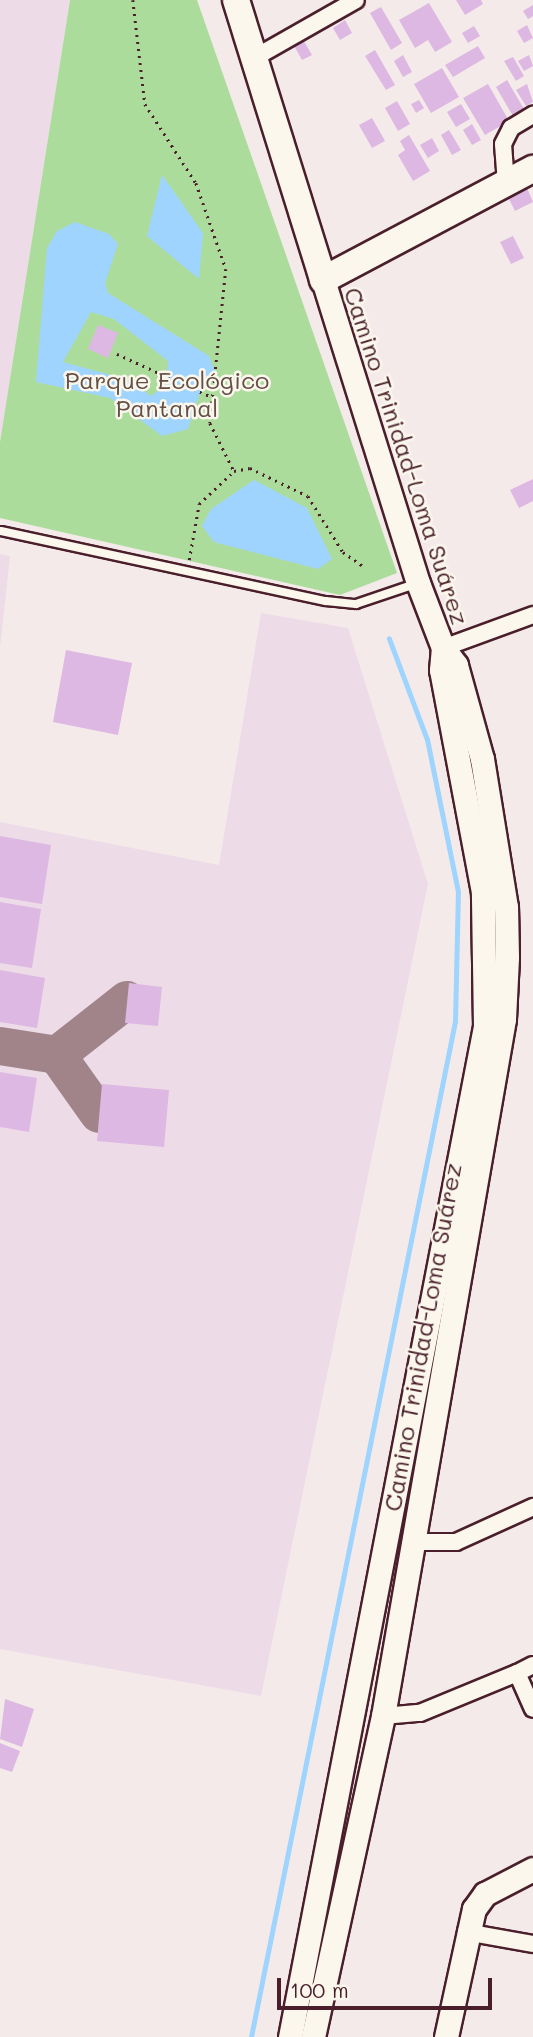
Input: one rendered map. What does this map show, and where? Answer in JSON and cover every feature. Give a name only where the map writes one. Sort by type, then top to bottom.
[{"type":"main road","points":[[236,0],[323,280],[533,169]]},
{"type":"street","points":[[254,58],[356,0]]},
{"type":"street","points":[[506,184],[503,144],[511,128],[533,115]]},
{"type":"street","name":"Camino Trinidad-Loma Suárez","points":[[313,2037],[383,1716],[504,1019],[507,957],[506,907],[482,759],[456,665],[443,648],[418,583],[323,280]]},
{"type":"street","points":[[443,648],[533,615]]},
{"type":"street","name":"Camino Trinidad-Loma Suárez","points":[[290,2037],[485,1026],[483,892],[441,670],[443,648]]},
{"type":"street","points":[[413,1542],[456,1542],[533,1507]]},
{"type":"street","points":[[383,1716],[420,1713],[533,1665]]},
{"type":"street","points":[[517,1673],[533,1709]]},
{"type":"street","points":[[446,2037],[466,1932],[485,1894],[533,1869]]},
{"type":"street","points":[[466,1932],[533,1944]]},
{"type":"lane","points":[[1,531],[188,573],[356,604],[418,583]]},
{"type":"path","points":[[133,0],[145,104],[196,183],[226,270],[210,423],[234,471]]},
{"type":"path","points":[[117,354],[214,398]]},
{"type":"path","points":[[188,573],[199,504],[234,471],[250,468],[308,496],[343,552],[363,566]]},
{"type":"shaded area","points":[[0,0],[70,0],[0,442]]},
{"type":"shaded area","points":[[0,554],[10,556],[0,648]]},
{"type":"shaded area","points":[[261,613],[348,628],[428,884],[261,1696],[0,1649],[0,822],[219,865]]},
{"type":"green space","name":"Parque Ecológico Pantanal","points":[[70,0],[197,0],[397,573],[340,595],[0,518],[0,442]]},
{"type":"water","points":[[162,175],[203,233],[199,279],[147,236]]},
{"type":"water","points":[[75,222],[109,234],[118,244],[105,283],[108,293],[209,356],[217,376],[199,395],[188,429],[162,436],[110,398],[36,382],[47,248],[57,231]],"holes":[[[91,312],[114,319],[168,361],[166,385],[151,396],[129,380],[63,362]]]},
{"type":"water","points":[[254,480],[307,508],[332,559],[318,569],[214,542],[202,526],[211,509]]},
{"type":"building","points":[[456,0],[481,0],[483,4],[465,15]]},
{"type":"building","points":[[429,3],[452,42],[435,52],[428,40],[415,48],[399,20]]},
{"type":"building","points":[[533,5],[533,16],[528,19],[523,11]]},
{"type":"building","points":[[381,7],[402,43],[391,50],[370,13]]},
{"type":"building","points":[[345,20],[352,33],[340,40],[333,28]]},
{"type":"building","points":[[527,25],[533,38],[524,43],[517,31]]},
{"type":"building","points":[[474,26],[480,36],[468,43],[462,33]]},
{"type":"building","points":[[302,38],[312,55],[302,60],[293,44]]},
{"type":"building","points":[[478,46],[485,58],[453,77],[445,65]]},
{"type":"building","points":[[375,50],[395,85],[386,90],[365,56]]},
{"type":"building","points":[[403,55],[412,72],[403,77],[394,61]]},
{"type":"building","points":[[529,55],[533,66],[524,71],[518,61]]},
{"type":"building","points":[[513,57],[524,76],[516,81],[504,61]]},
{"type":"building","points":[[442,68],[459,97],[431,113],[414,84]]},
{"type":"building","points":[[507,80],[524,109],[513,116],[496,87]]},
{"type":"building","points":[[488,84],[509,121],[485,135],[463,98]]},
{"type":"building","points":[[527,84],[533,102],[526,106],[516,90]]},
{"type":"building","points":[[419,100],[424,108],[416,113],[411,104]]},
{"type":"building","points":[[397,101],[410,124],[398,131],[385,108]]},
{"type":"building","points":[[461,104],[470,119],[456,127],[447,112]]},
{"type":"building","points":[[372,118],[385,141],[372,148],[359,125]]},
{"type":"building","points":[[472,124],[481,140],[472,145],[463,130]]},
{"type":"building","points":[[449,130],[461,150],[452,155],[441,135]]},
{"type":"building","points":[[409,135],[430,171],[413,181],[398,155],[405,150],[400,141]]},
{"type":"building","points":[[432,138],[439,151],[428,158],[420,145]]},
{"type":"building","points":[[527,188],[533,202],[515,211],[508,197]]},
{"type":"building","points":[[513,236],[524,258],[511,264],[500,242]]},
{"type":"building","points":[[98,325],[118,333],[108,358],[88,349]]},
{"type":"building","points":[[533,479],[533,501],[519,508],[510,490]]},
{"type":"building","points":[[66,650],[132,663],[118,735],[53,722]]},
{"type":"building","points":[[0,836],[51,845],[42,904],[0,897]]},
{"type":"building","points":[[0,902],[41,909],[32,968],[0,963]]},
{"type":"building","points":[[0,970],[45,978],[37,1028],[0,1022]]},
{"type":"building","points":[[129,983],[162,987],[158,1026],[125,1023]]},
{"type":"building","points":[[0,1072],[37,1078],[29,1132],[0,1127]]},
{"type":"building","points":[[102,1084],[169,1090],[164,1147],[97,1141]]},
{"type":"building","points":[[5,1699],[34,1709],[22,1747],[0,1739]]},
{"type":"building","points":[[0,1743],[20,1751],[12,1772],[0,1768]]},
{"type":"waterway","points":[[251,2037],[455,1022],[458,892],[427,740],[389,639]]},
{"type":"taxiway","points":[[57,1055],[127,1000]]},
{"type":"taxiway","points":[[0,1046],[57,1055],[99,1114]]}]
